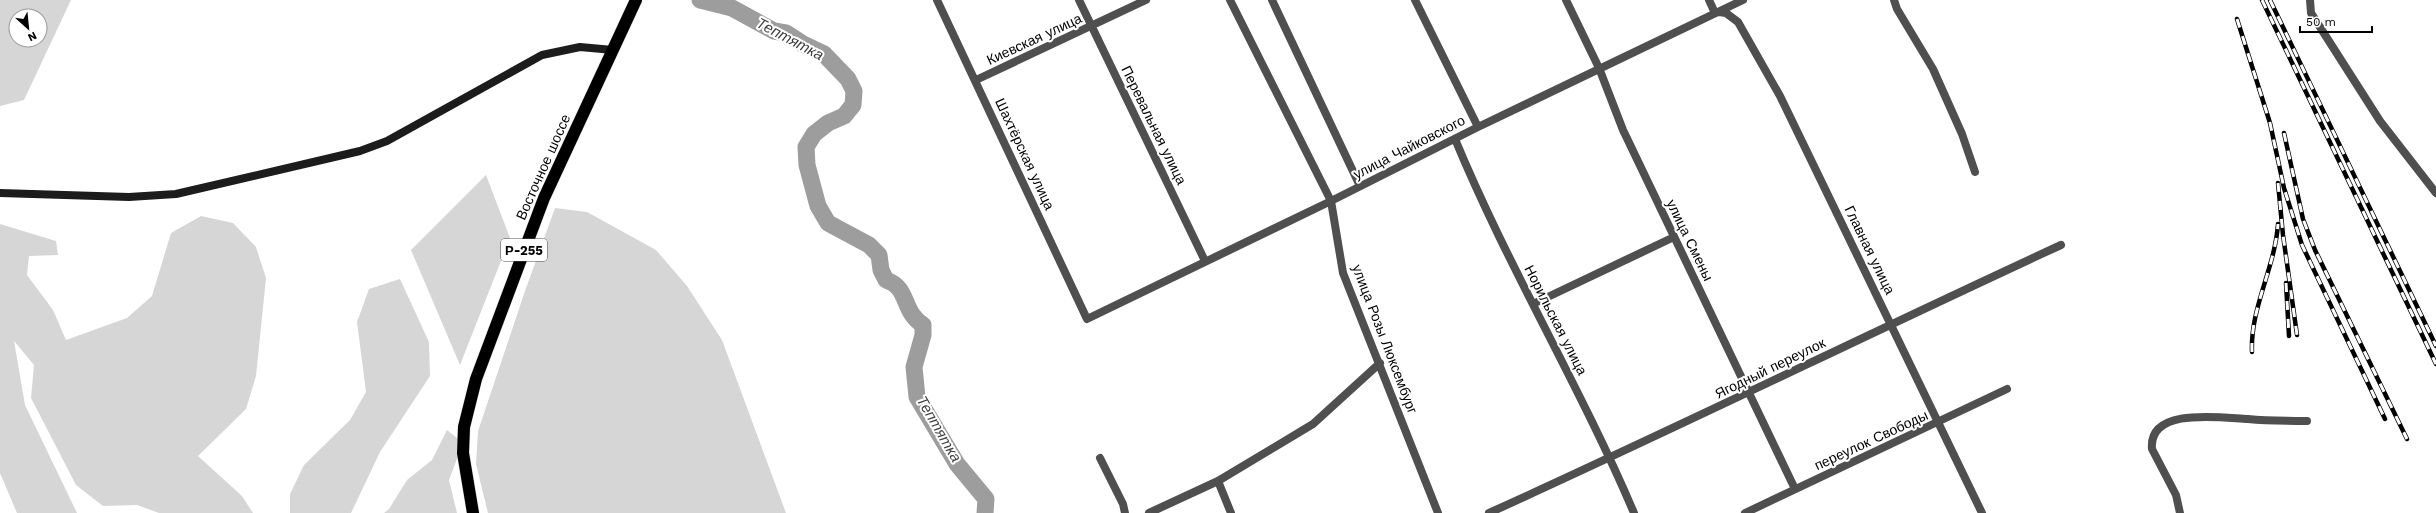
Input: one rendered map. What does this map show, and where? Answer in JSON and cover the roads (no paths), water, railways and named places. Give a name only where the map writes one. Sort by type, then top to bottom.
[{"type":"highway","name":"Восточное шоссе","points":[[473,513],[463,453],[464,427],[476,379],[544,198],[636,1]]},
{"type":"street","name":"Шахтёрская улица","points":[[937,0],[976,80],[1087,319]]},
{"type":"street","name":"Перевальная улица","points":[[1079,0],[1205,261]]},
{"type":"street","name":"Киевская улица","points":[[976,80],[1146,0]]},
{"type":"street","name":"улица Розы Люксембург","points":[[1230,0],[1331,201],[1343,274],[1380,363],[1438,513]]},
{"type":"street","points":[[1272,0],[1360,186]]},
{"type":"street","points":[[1415,0],[1478,127]]},
{"type":"street","name":"улица Смены","points":[[1566,0],[1599,68],[1623,130],[1795,489]]},
{"type":"street","points":[[1709,0],[1717,13]]},
{"type":"street","name":"улица Чайковского","points":[[1087,319],[1331,201],[1599,68],[1743,0]]},
{"type":"street","points":[[1894,0],[1897,9],[1934,69],[1962,134],[1975,172]]},
{"type":"street","points":[[2310,0],[2311,13],[2380,121],[2436,192]]},
{"type":"street","name":"Главная улица","points":[[1717,13],[1726,13],[1738,22],[1758,55],[1815,166],[1853,249],[1940,422],[1982,513]]},
{"type":"street","points":[[0,193],[129,197],[176,194],[360,151],[387,141],[542,55],[580,46],[613,50]]},
{"type":"street","name":"Норильская улица","points":[[1455,139],[1481,202],[1534,304],[1610,458],[1634,513]]},
{"type":"street","points":[[1534,304],[1674,237]]},
{"type":"street","name":"Ягодный переулок","points":[[1489,513],[1750,394],[1891,324],[2061,245]]},
{"type":"street","points":[[1149,513],[1218,480],[1323,416],[1380,363]]},
{"type":"street","name":"переулок Свободы","points":[[1745,513],[2007,389]]},
{"type":"street","points":[[2180,513],[2176,494],[2152,449],[2155,434],[2162,426],[2176,420],[2200,415],[2307,422]]},
{"type":"street","points":[[1100,458],[1123,504],[1125,513]]},
{"type":"street","points":[[1218,480],[1231,513]]},
{"type":"waterway","name":"Тептятка","points":[[700,0],[732,8],[774,31],[786,33],[803,44],[824,54],[848,79],[854,91],[853,105],[844,116],[828,123],[814,134],[806,147],[807,165],[818,206],[828,223],[869,245],[879,255],[881,270],[886,280],[899,288],[911,313],[923,325],[923,335],[914,367],[917,397],[957,464],[986,499],[985,513]]},
{"type":"railway","points":[[2262,0],[2436,364]]},
{"type":"railway","points":[[2270,0],[2436,346]]},
{"type":"railway","points":[[2237,19],[2270,123],[2284,188],[2302,245],[2385,419]]},
{"type":"railway","points":[[2284,133],[2303,219],[2315,250],[2407,439]]},
{"type":"railway","points":[[2278,183],[2283,235],[2297,335]]},
{"type":"railway","points":[[2252,352],[2252,336],[2255,320],[2276,240],[2278,224]]},
{"type":"railway","points":[[2286,283],[2289,336]]}]
